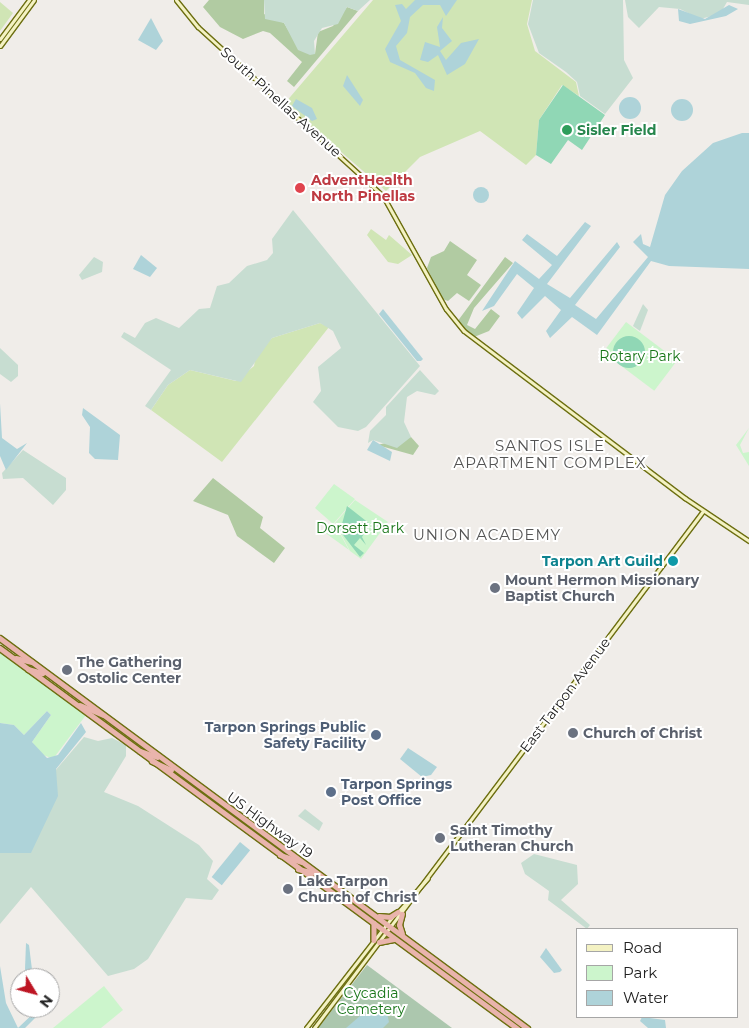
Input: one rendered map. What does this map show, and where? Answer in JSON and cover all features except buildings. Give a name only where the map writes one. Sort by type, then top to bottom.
[{"type":"highway","name":"US Highway 19","points":[[0,638],[184,776],[377,915],[526,1027]]},
{"type":"highway","name":"US Highway 19","points":[[0,648],[274,852],[397,939],[517,1028]]},
{"type":"highway","points":[[12,657],[32,662]]},
{"type":"highway","points":[[28,669],[57,681]]},
{"type":"highway","points":[[72,701],[103,716]]},
{"type":"highway","points":[[103,724],[122,730]]},
{"type":"highway","points":[[137,750],[159,756]]},
{"type":"highway","points":[[152,761],[184,776]]},
{"type":"highway","points":[[274,852],[301,862]]},
{"type":"highway","points":[[298,869],[323,876]]},
{"type":"highway","points":[[377,915],[388,918],[400,913],[399,925],[403,935]]},
{"type":"highway","points":[[373,922],[374,940]]},
{"type":"highway","points":[[380,942],[397,939]]},
{"type":"highway","points":[[498,1014],[526,1027]]},
{"type":"main road","points":[[0,39],[29,0]]},
{"type":"main road","points":[[0,46],[34,0]]},
{"type":"main road","name":"South Pinellas Avenue","points":[[176,0],[198,27],[383,196],[446,310],[464,331],[703,511],[749,541]]},
{"type":"main road","name":"East Tarpon Avenue","points":[[314,1028],[392,927],[400,913],[703,511]]},
{"type":"main road","name":"East Tarpon Avenue","points":[[306,1028],[382,929],[400,913]]},
{"type":"main road","points":[[338,996],[345,976]]},
{"type":"green space","points":[[209,0],[264,0],[264,14],[284,23],[296,43],[315,54],[318,32],[333,26],[347,7],[358,11],[294,87],[287,81],[302,62],[270,33],[263,31],[243,39],[220,27],[203,7]]},
{"type":"green space","points":[[264,0],[370,0],[358,11],[347,7],[338,24],[322,28],[314,41],[315,54],[310,55],[298,50],[284,23],[265,19]]},
{"type":"green space","points":[[373,0],[532,0],[527,24],[535,51],[576,82],[579,96],[562,85],[539,120],[536,155],[526,165],[480,131],[420,157],[386,191],[285,103]]},
{"type":"green space","points":[[533,0],[623,0],[624,60],[633,78],[605,114],[580,96],[577,82],[539,53],[528,24]]},
{"type":"green space","points":[[625,0],[749,0],[749,5],[727,2],[720,14],[700,19],[680,9],[659,7],[639,28],[628,17]]},
{"type":"green space","points":[[0,2],[13,13],[0,31]]},
{"type":"green space","name":"Sisler Field","points":[[563,85],[605,115],[582,150],[568,140],[551,164],[536,155],[539,120]]},
{"type":"green space","points":[[293,210],[420,366],[366,427],[358,431],[338,427],[313,402],[321,391],[318,367],[341,348],[333,331],[320,323],[272,338],[241,382],[190,370],[168,385],[151,410],[145,406],[171,370],[121,337],[124,332],[135,338],[145,323],[156,318],[179,328],[199,309],[210,308],[217,286],[229,283],[247,266],[267,260],[273,253],[272,239]]},
{"type":"green space","points":[[371,229],[386,240],[389,235],[412,255],[398,264],[388,262],[367,235]]},
{"type":"green space","points":[[450,241],[477,260],[467,275],[481,285],[469,301],[457,293],[448,301],[442,299],[427,268],[431,257],[444,251]]},
{"type":"green space","points":[[94,257],[103,262],[102,272],[82,280],[79,275]]},
{"type":"green space","points":[[505,257],[513,263],[474,308],[467,325],[475,329],[491,309],[500,316],[489,331],[474,337],[457,322]]},
{"type":"green space","points":[[643,304],[648,310],[640,331],[633,326]]},
{"type":"green space","name":"Rotary Park","points":[[626,322],[677,361],[654,391],[603,352]]},
{"type":"green space","points":[[320,323],[329,327],[222,462],[151,410],[168,385],[190,370],[236,381],[254,366],[256,355],[272,338]]},
{"type":"green space","points":[[629,336],[641,340],[645,352],[641,364],[629,368],[617,364],[613,352],[617,340]]},
{"type":"green space","points":[[0,348],[18,365],[18,376],[11,382],[0,374]]},
{"type":"green space","points":[[420,370],[439,391],[435,395],[417,391],[407,397],[404,422],[411,437],[397,448],[373,440],[368,443],[370,431],[386,415],[386,407]]},
{"type":"green space","points":[[749,428],[740,445],[743,453],[749,452],[749,466],[736,445]]},
{"type":"green space","points":[[411,437],[419,446],[413,455],[377,445]]},
{"type":"green space","points":[[23,450],[66,478],[66,490],[53,505],[23,478],[3,479],[2,473]]},
{"type":"green space","points":[[213,478],[263,517],[260,528],[285,548],[274,563],[237,536],[228,515],[193,501]]},
{"type":"green space","points":[[334,484],[355,499],[334,523],[349,550],[324,532],[332,523],[315,508]]},
{"type":"green space","name":"Dorsett Park","points":[[355,500],[388,522],[361,559],[350,551],[335,523]]},
{"type":"green space","points":[[347,506],[370,524],[362,537],[366,545],[360,538],[354,545],[364,553],[360,557],[340,531]]},
{"type":"green space","points":[[0,652],[86,715],[53,759],[41,754],[32,742],[51,715],[47,711],[24,735],[14,725],[0,723]]},
{"type":"green space","points":[[84,737],[98,741],[112,738],[126,745],[126,756],[104,792],[138,806],[199,845],[213,861],[207,879],[219,890],[212,900],[186,898],[148,959],[134,969],[108,976],[31,887],[0,924],[0,851],[32,845],[54,772]]},
{"type":"green space","points":[[305,809],[323,823],[319,831],[298,816]]},
{"type":"green space","points":[[534,854],[577,865],[578,884],[561,900],[590,925],[588,928],[548,900],[549,891],[525,874],[521,863]]},
{"type":"green space","name":"Cycadia Cemetery","points":[[367,965],[452,1028],[318,1028]]},
{"type":"green space","points":[[104,986],[123,1010],[101,1028],[53,1028]]},
{"type":"water","points":[[415,0],[457,0],[446,16],[440,5],[423,5],[410,17],[407,33],[396,46],[400,60],[435,80],[434,91],[426,88],[415,73],[390,62],[385,49],[401,21],[395,5],[402,4],[406,9]]},
{"type":"water","points":[[729,5],[738,9],[726,16],[690,24],[679,21],[678,9],[705,19]]},
{"type":"water","points":[[443,17],[442,28],[452,41],[440,51],[446,60],[461,43],[479,39],[465,64],[447,75],[438,55],[428,62],[420,60],[425,42],[440,47],[437,27]]},
{"type":"water","points":[[151,18],[163,41],[156,50],[138,40]]},
{"type":"water","points":[[347,75],[363,100],[360,106],[343,86]]},
{"type":"water","points":[[630,97],[640,104],[641,108],[634,118],[630,119],[620,112],[619,108],[626,98]]},
{"type":"water","points":[[296,99],[312,108],[317,119],[312,121],[292,106]]},
{"type":"water","points":[[682,99],[690,102],[693,110],[690,118],[682,121],[674,118],[671,110],[674,102]]},
{"type":"water","points":[[742,133],[749,133],[749,269],[669,266],[651,261],[597,335],[572,317],[550,338],[546,331],[561,310],[545,296],[522,319],[517,313],[534,288],[517,274],[494,306],[482,311],[515,261],[539,279],[552,265],[522,240],[527,234],[557,256],[585,222],[591,226],[547,284],[570,298],[617,242],[620,247],[575,305],[596,319],[648,257],[633,242],[641,234],[643,244],[650,247],[665,195],[682,171],[713,143]]},
{"type":"water","points":[[478,187],[484,187],[489,192],[487,201],[478,203],[473,198],[473,192]]},
{"type":"water","points":[[141,255],[157,268],[150,277],[133,269]]},
{"type":"water","points":[[383,309],[423,359],[421,361],[417,361],[379,314]]},
{"type":"water","points":[[0,403],[2,438],[17,449],[27,443],[6,470],[0,456]]},
{"type":"water","points":[[83,408],[120,435],[118,460],[95,459],[89,453],[90,427],[82,415]]},
{"type":"water","points":[[373,440],[392,452],[390,461],[367,450]]},
{"type":"water","points":[[47,711],[51,715],[32,742],[47,758],[58,755],[81,723],[86,732],[56,769],[58,796],[31,853],[0,853],[0,723],[14,725],[24,735]]},
{"type":"water","points":[[408,748],[437,767],[431,775],[422,777],[400,759]]},
{"type":"water","points":[[240,842],[250,850],[222,885],[212,877]]},
{"type":"water","points":[[26,943],[29,945],[32,968],[25,968]]},
{"type":"water","points":[[546,948],[562,970],[560,972],[554,973],[540,957]]},
{"type":"water","points":[[0,966],[10,1018],[13,1018],[18,1028],[0,1028]]},
{"type":"water","points":[[386,1009],[389,1022],[383,1028],[346,1028],[360,1016]]},
{"type":"water","points":[[28,1018],[35,1018],[25,1028],[18,1028]]},
{"type":"water","points":[[642,1018],[665,1020],[666,1028],[648,1028],[640,1021]]},
{"type":"place","name":"Sisler Field","points":[[567,130]]},
{"type":"place","name":"AdventHealth North Pinellas","points":[[300,188]]},
{"type":"place","name":"Tarpon Art Guild","points":[[673,561]]},
{"type":"place","name":"Mount Hermon Missionary Baptist Church","points":[[495,588]]},
{"type":"place","name":"The Gathering Ostolic Center","points":[[67,670]]},
{"type":"place","name":"Church of Christ","points":[[573,733]]},
{"type":"place","name":"Tarpon Springs Public Safety Facility","points":[[376,735]]},
{"type":"place","name":"Tarpon Springs Post Office","points":[[331,792]]},
{"type":"place","name":"Saint Timothy Lutheran Church","points":[[440,838]]},
{"type":"place","name":"Lake Tarpon Church of Christ","points":[[288,889]]},
{"type":"district","name":"SANTOS ISLE APARTMENT COMPLEX","points":[[550,454]]},
{"type":"district","name":"UNION ACADEMY","points":[[487,535]]}]
